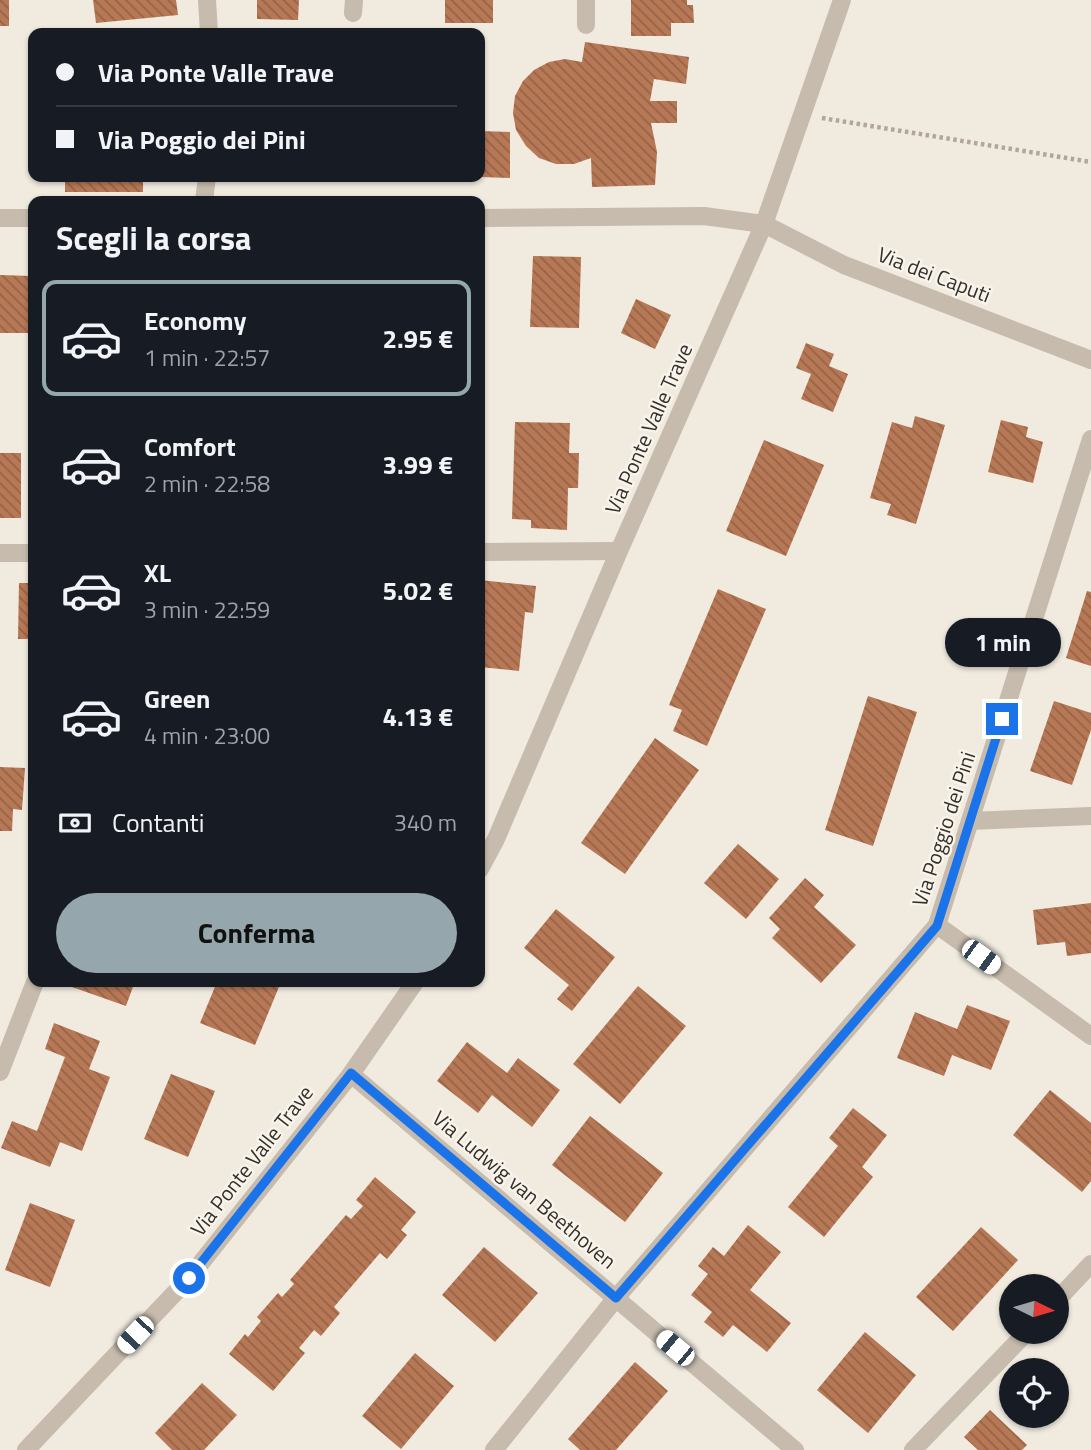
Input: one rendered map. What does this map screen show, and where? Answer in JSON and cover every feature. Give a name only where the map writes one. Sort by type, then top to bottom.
[{"type":"street","points":[[207,0],[209,28]]},
{"type":"street","points":[[586,0],[586,25]]},
{"type":"street","name":"Via Ponte Valle Trave","points":[[485,860],[764,224],[842,0]]},
{"type":"street","name":"Via dei Caputi","points":[[485,218],[704,216],[764,224],[844,265],[1091,360]]},
{"type":"street","points":[[0,218],[28,218]]},
{"type":"street","name":"Via Poggio dei Pini","points":[[494,1450],[616,1298],[937,926],[1091,439]]},
{"type":"street","points":[[485,552],[619,551]]},
{"type":"street","points":[[0,553],[28,553]]},
{"type":"street","points":[[970,821],[1091,816]]},
{"type":"street","points":[[937,926],[1091,1036]]},
{"type":"street","points":[[0,1072],[33,987]]},
{"type":"street","name":"Via Ponte Valle Trave","points":[[26,1450],[189,1278],[351,1073],[411,987]]},
{"type":"street","name":"Via Ludwig van Beethoven","points":[[351,1073],[795,1450]]},
{"type":"street","points":[[1069,1287],[1091,1264]]},
{"type":"street","points":[[913,1450],[1015,1344]]},
{"type":"path","points":[[802,115],[1091,162]]},
{"type":"building","points":[[0,0],[9,0],[9,26],[0,26]]},
{"type":"building","points":[[93,0],[176,0],[178,15],[96,23]]},
{"type":"building","points":[[257,0],[299,0],[298,20],[257,19]]},
{"type":"building","points":[[445,0],[493,0],[493,23],[445,23]]},
{"type":"building","points":[[631,0],[687,0],[687,5],[693,5],[694,23],[671,23],[671,36],[631,36]]},
{"type":"building","points":[[585,42],[689,57],[686,84],[654,79],[650,101],[677,101],[677,123],[651,123],[657,152],[655,185],[592,187],[591,158],[574,164],[556,164],[539,158],[526,146],[516,130],[513,113],[515,96],[523,81],[534,70],[549,62],[565,59],[582,62]]},
{"type":"building","points":[[485,131],[510,132],[510,178],[485,177]]},
{"type":"building","points":[[65,182],[143,182],[143,192],[65,192]]},
{"type":"building","points":[[533,256],[581,257],[579,328],[530,327]]},
{"type":"building","points":[[0,275],[28,276],[28,333],[0,333]]},
{"type":"building","points":[[636,299],[671,315],[655,349],[621,333]]},
{"type":"building","points":[[806,343],[834,354],[829,366],[848,374],[833,412],[801,399],[811,374],[796,368]]},
{"type":"building","points":[[915,416],[945,425],[916,524],[887,515],[891,504],[870,498],[892,422],[912,428]]},
{"type":"building","points":[[1001,420],[1028,427],[1026,437],[1043,442],[1033,483],[988,472]]},
{"type":"building","points":[[515,422],[570,423],[569,453],[579,453],[578,488],[568,488],[567,530],[531,528],[531,520],[512,519]]},
{"type":"building","points":[[764,440],[824,465],[786,556],[726,531]]},
{"type":"building","points":[[0,453],[21,453],[21,518],[0,518]]},
{"type":"building","points":[[485,581],[536,586],[533,613],[525,612],[519,671],[485,668]]},
{"type":"building","points":[[19,583],[28,583],[28,639],[18,639]]},
{"type":"building","points":[[718,589],[766,609],[707,746],[673,731],[682,710],[669,705]]},
{"type":"building","points":[[1087,591],[1091,592],[1091,666],[1066,658]]},
{"type":"building","points":[[868,696],[917,712],[873,846],[825,830]]},
{"type":"building","points":[[1054,701],[1091,713],[1091,730],[1072,785],[1030,771]]},
{"type":"building","points":[[655,738],[699,770],[625,874],[581,843]]},
{"type":"building","points":[[0,767],[25,768],[22,810],[13,809],[12,831],[0,831]]},
{"type":"building","points":[[738,844],[779,879],[746,919],[704,883]]},
{"type":"building","points":[[805,878],[824,895],[814,907],[856,945],[821,983],[772,938],[780,929],[769,918]]},
{"type":"building","points":[[1091,903],[1091,953],[1067,956],[1065,942],[1037,945],[1033,910]]},
{"type":"building","points":[[556,909],[615,957],[572,1011],[557,999],[569,985],[524,948]]},
{"type":"building","points":[[638,986],[686,1026],[620,1104],[573,1064]]},
{"type":"building","points":[[72,987],[133,987],[126,1006]]},
{"type":"building","points":[[215,987],[279,987],[255,1045],[200,1023]]},
{"type":"building","points":[[967,1005],[1010,1021],[991,1070],[952,1055],[944,1076],[897,1058],[915,1012],[957,1029]]},
{"type":"building","points":[[54,1023],[100,1041],[89,1069],[110,1077],[82,1151],[60,1142],[50,1167],[1,1148],[12,1121],[37,1131],[65,1057],[45,1049]]},
{"type":"building","points":[[467,1042],[507,1073],[518,1058],[560,1090],[532,1127],[492,1095],[478,1113],[437,1081]]},
{"type":"building","points":[[171,1074],[215,1091],[188,1157],[144,1139]]},
{"type":"building","points":[[1050,1090],[1091,1123],[1091,1181],[1082,1192],[1013,1135]]},
{"type":"building","points":[[853,1108],[887,1135],[862,1167],[873,1177],[824,1237],[788,1207],[838,1146],[829,1138]]},
{"type":"building","points":[[590,1116],[663,1173],[625,1222],[552,1165]]},
{"type":"building","points":[[375,1177],[416,1212],[401,1230],[407,1235],[387,1259],[380,1253],[334,1307],[340,1313],[321,1336],[314,1330],[299,1348],[305,1353],[273,1391],[229,1354],[245,1334],[248,1337],[261,1321],[257,1317],[278,1293],[282,1297],[294,1284],[290,1280],[346,1215],[351,1219],[363,1206],[356,1200]]},
{"type":"building","points":[[30,1203],[75,1220],[50,1287],[5,1270]]},
{"type":"building","points":[[748,1225],[781,1252],[750,1290],[791,1323],[767,1352],[733,1325],[723,1337],[704,1322],[712,1312],[691,1295],[708,1274],[698,1266],[713,1247],[724,1256]]},
{"type":"building","points":[[981,1227],[1018,1260],[1005,1274],[999,1274],[999,1281],[953,1331],[916,1297]]},
{"type":"building","points":[[484,1247],[538,1293],[495,1342],[442,1295]]},
{"type":"building","points":[[865,1332],[916,1375],[868,1433],[817,1390]]},
{"type":"building","points":[[415,1353],[454,1386],[401,1449],[362,1416]]},
{"type":"building","points":[[635,1362],[668,1391],[616,1450],[580,1450],[568,1439]]},
{"type":"building","points":[[202,1383],[237,1415],[204,1450],[172,1450],[155,1433]]},
{"type":"building","points":[[990,1410],[999,1419],[999,1428],[1009,1428],[1027,1445],[1022,1450],[978,1450],[964,1437]]},
{"type":"route","points":[[189,1278],[351,1073],[616,1298],[937,926],[1002,719]]}]
